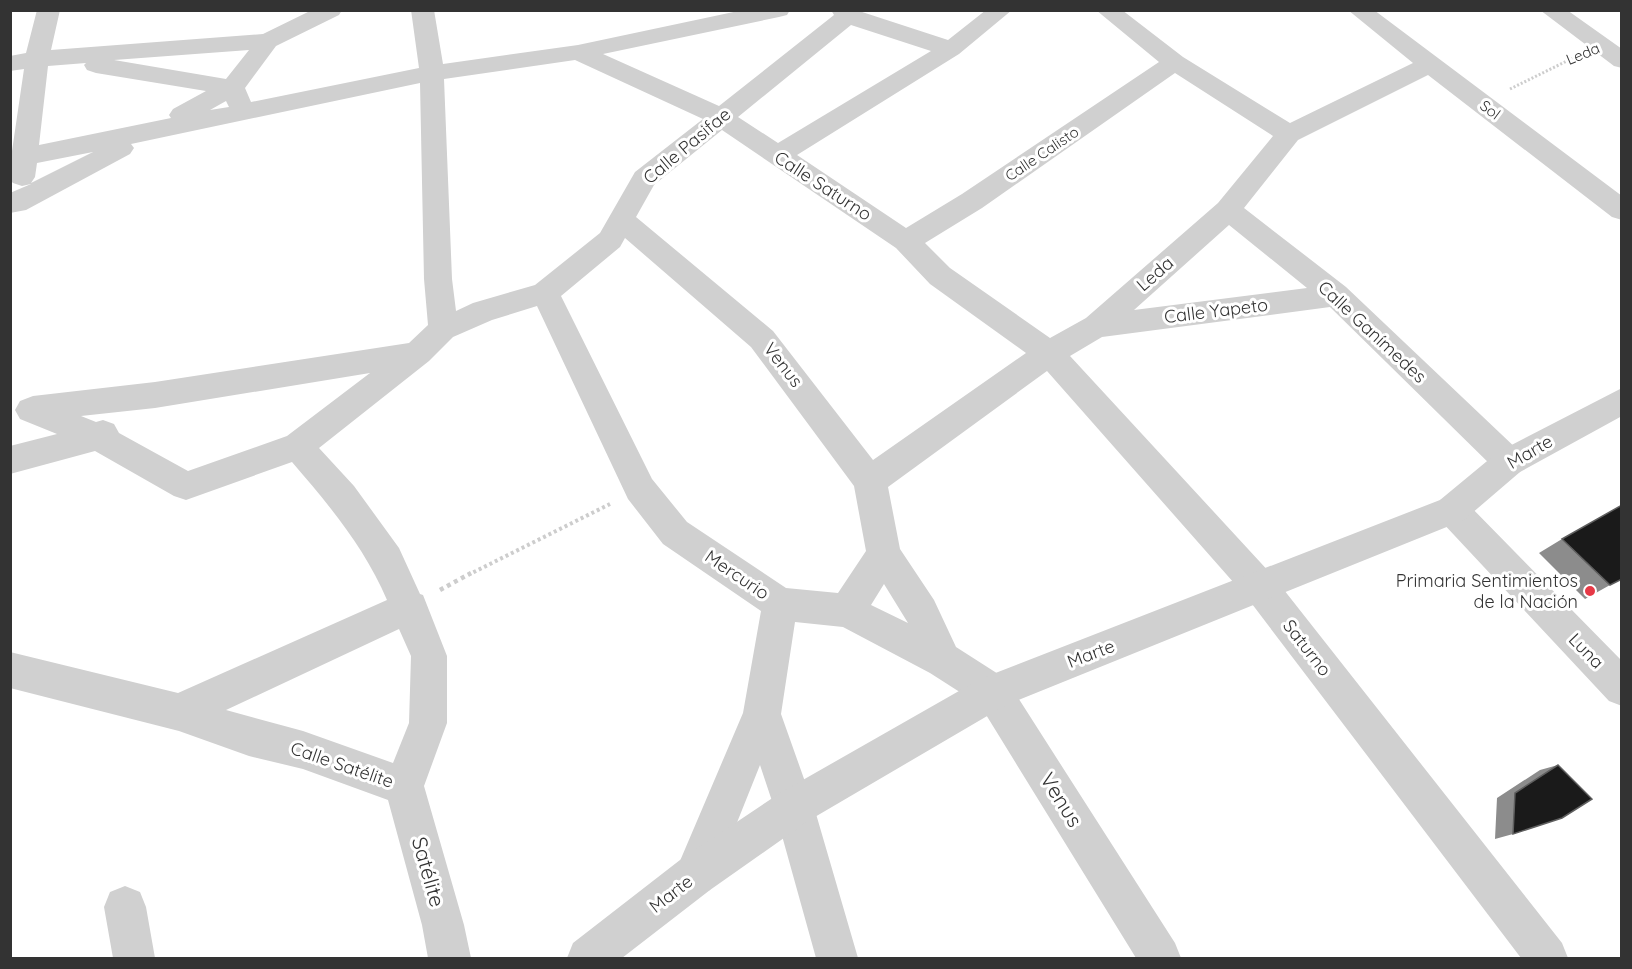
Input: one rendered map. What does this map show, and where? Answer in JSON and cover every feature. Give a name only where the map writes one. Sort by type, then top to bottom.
[{"type":"street","points":[[12,211],[18,158],[47,58],[49,10]]},
{"type":"street","points":[[10,64],[47,58],[268,41],[331,10]]},
{"type":"street","points":[[422,10],[432,73],[438,279],[443,329]]},
{"type":"street","points":[[18,158],[432,73],[578,51],[779,10]]},
{"type":"street","points":[[776,156],[951,49],[1001,10]]},
{"type":"street","points":[[1107,10],[1175,62],[1289,134]]},
{"type":"street","name":"Sol","points":[[1359,10],[1622,210]]},
{"type":"street","points":[[1551,10],[1622,61]]},
{"type":"street","points":[[845,13],[951,49]]},
{"type":"street","name":"Calle Pasifae","points":[[298,446],[418,353],[443,329],[483,311],[545,293],[610,240],[644,179],[845,13]]},
{"type":"street","points":[[12,211],[232,88],[268,41]]},
{"type":"street","name":"Leda","points":[[1598,45],[1622,44]]},
{"type":"street","name":"Calle Saturno","points":[[578,51],[721,117],[906,241],[940,276],[1049,352]]},
{"type":"street","points":[[47,58],[232,88]]},
{"type":"street","name":"Calle Calisto","points":[[906,241],[972,201],[1175,62]]},
{"type":"street","name":"Leda","points":[[870,481],[1049,352],[1096,326],[1228,210],[1289,134],[1430,64]]},
{"type":"street","points":[[232,88],[244,112]]},
{"type":"street","name":"Calle Ganímedes","points":[[1228,210],[1336,295],[1509,462]]},
{"type":"street","name":"Venus","points":[[620,219],[762,339],[870,481],[884,554],[921,612],[944,660]]},
{"type":"street","name":"Mercurio","points":[[545,293],[640,489],[675,533],[780,604],[762,714],[794,807],[837,958]]},
{"type":"street","name":"Calle Yapeto","points":[[1096,326],[1336,295]]},
{"type":"street","name":"Saturno","points":[[1049,352],[1261,588],[1547,958]]},
{"type":"street","points":[[21,411],[155,395],[418,353]]},
{"type":"street","points":[[10,460],[98,437],[155,395]]},
{"type":"street","name":"Marte","points":[[588,958],[695,875],[794,807],[993,692],[1261,588],[1452,510],[1509,462],[1622,401]]},
{"type":"street","points":[[21,411],[98,437],[186,486],[298,446]]},
{"type":"street","name":"Calle Satélite","points":[[10,670],[179,712],[249,737],[303,750],[404,786],[428,723],[429,656],[410,607],[387,559],[342,496],[298,446]]},
{"type":"street","name":"Luna","points":[[1452,510],[1622,688]]},
{"type":"street","points":[[847,611],[884,554]]},
{"type":"street","name":"Venus","points":[[780,604],[847,611],[944,660],[993,692],[1160,958]]},
{"type":"street","points":[[179,712],[410,607]]},
{"type":"street","points":[[695,875],[762,714]]},
{"type":"street","name":"Satélite","points":[[404,786],[443,925],[449,958]]},
{"type":"street","points":[[125,907],[135,958]]},
{"type":"path","name":"Leda","points":[[1481,103],[1598,45]]},
{"type":"path","points":[[410,607],[519,548],[640,489]]},
{"type":"building","points":[[1622,505],[1622,579],[1610,585],[1562,539]]},
{"type":"building","points":[[1558,765],[1592,799],[1562,818],[1513,834],[1515,793]]},
{"type":"place","name":"Primaria Sentimientos de la Nación","points":[[1590,591]]}]
